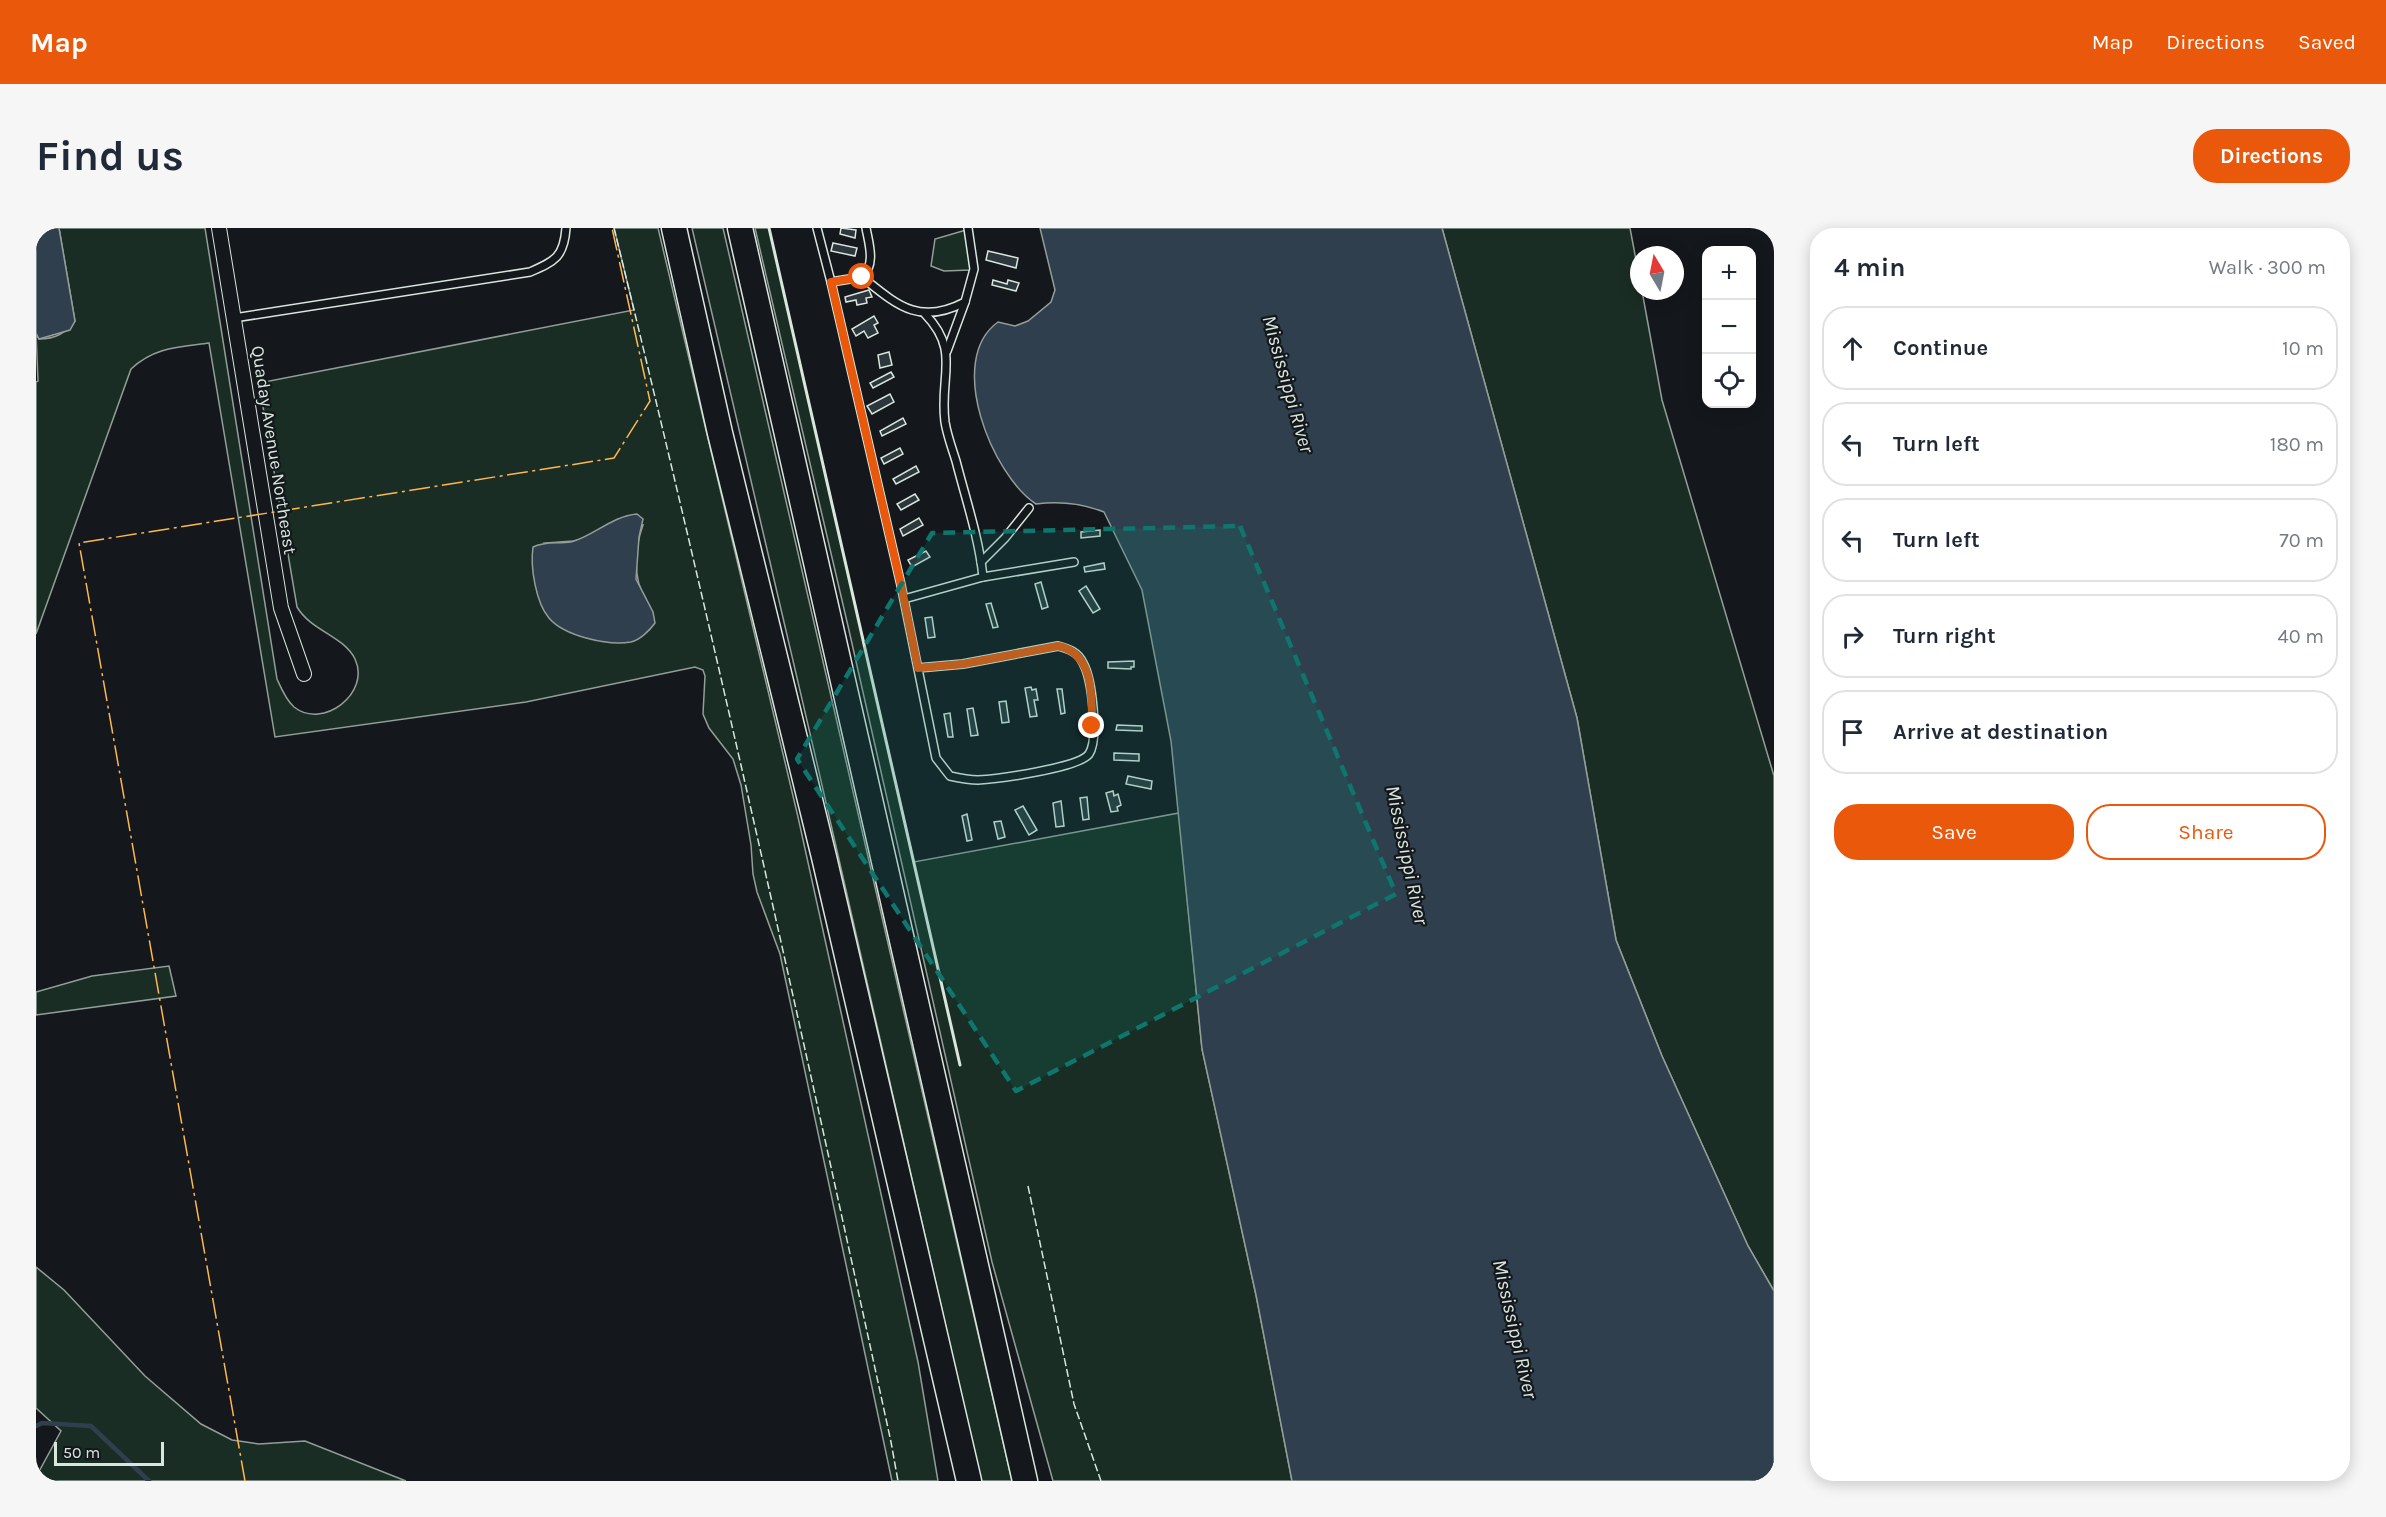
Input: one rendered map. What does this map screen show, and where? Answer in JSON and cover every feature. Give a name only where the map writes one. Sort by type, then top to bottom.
[{"type":"highway","points":[[674,228],[726,456],[824,857],[969,1481]]},
{"type":"highway","points":[[740,228],[1025,1481]]},
{"type":"highway","points":[[986,1306],[1039,1481]]},
{"type":"highway","points":[[930,1317],[953,1481]]},
{"type":"street","name":"Quaday Avenue Northeast","points":[[219,228],[281,608],[304,674]]},
{"type":"lane","points":[[234,318],[530,272],[550,263],[558,256],[564,247],[566,228]]},
{"type":"lane","points":[[817,228],[904,599],[936,758],[950,776],[978,780],[1065,767],[1081,761],[1089,754],[1092,724],[1088,676],[1077,654],[1068,648],[1058,646],[963,664],[918,668]]},
{"type":"lane","points":[[831,282],[862,277],[868,272],[871,261],[866,228]]},
{"type":"lane","points":[[968,228],[974,269],[947,351],[943,392],[945,423],[981,551],[983,578]]},
{"type":"lane","points":[[862,277],[903,308],[925,314],[944,311],[965,302]]},
{"type":"lane","points":[[925,314],[940,333],[947,351]]},
{"type":"lane","points":[[981,562],[1005,538],[1029,508]]},
{"type":"lane","points":[[904,599],[983,578],[1074,562]]},
{"type":"highlighted area","points":[[1240,526],[1396,894],[1016,1091],[797,759],[932,533]]},
{"type":"green space","points":[[59,228],[205,228],[277,679],[294,707],[306,713],[318,714],[330,711],[350,695],[356,684],[358,672],[355,659],[350,651],[310,622],[297,607],[259,383],[634,310],[614,228],[658,228],[798,817],[918,1362],[938,1481],[892,1481],[780,954],[757,892],[753,874],[751,845],[741,785],[733,759],[709,728],[703,714],[705,676],[703,670],[695,667],[526,702],[275,737],[209,343],[158,352],[131,369],[36,634],[36,382],[38,381],[36,333],[39,339],[55,336],[68,329],[75,321]],"holes":[[[643,525],[636,563],[638,582],[646,599],[545,543],[573,541]]]},
{"type":"green space","points":[[692,228],[723,228],[1012,1481],[981,1481]]},
{"type":"green space","points":[[755,228],[769,228],[914,862],[1179,813],[1202,1049],[1256,1295],[1292,1481],[1053,1481],[992,1262]]},
{"type":"green space","points":[[1442,228],[1630,228],[1633,246],[1630,246],[1630,300],[1644,300],[1662,400],[1774,776],[1774,1291],[1748,1246],[1662,1056],[1616,940],[1577,718]]},
{"type":"green space","points":[[966,230],[970,270],[944,271],[931,266],[935,239]]},
{"type":"green space","points":[[169,966],[176,996],[36,1015],[36,992],[92,976]]},
{"type":"green space","points":[[36,1267],[64,1290],[145,1376],[201,1424],[232,1440],[259,1444],[305,1441],[406,1481],[36,1481],[61,1431],[36,1408]]},
{"type":"water","points":[[36,228],[59,228],[75,321],[70,330],[39,339],[36,333]]},
{"type":"water","name":"Mississippi River","points":[[1040,228],[1442,228],[1577,718],[1616,940],[1662,1056],[1748,1246],[1774,1291],[1774,1481],[1292,1481],[1256,1295],[1202,1049],[1171,741],[1142,590],[1104,512],[1070,504],[1036,504],[1020,489],[1004,469],[991,444],[975,389],[975,362],[983,340],[998,322],[1015,326],[1028,321],[1051,302],[1055,290]]},
{"type":"water","points":[[637,514],[643,519],[639,537],[636,579],[653,612],[655,623],[638,639],[621,643],[575,635],[556,624],[544,611],[537,594],[533,574],[533,547],[547,543],[571,542],[611,522]]},
{"type":"building","points":[[841,228],[856,230],[855,238],[840,234]]},
{"type":"building","points":[[833,243],[857,248],[855,256],[831,251]]},
{"type":"building","points":[[988,251],[1018,258],[1016,268],[986,260]]},
{"type":"building","points":[[993,280],[1007,284],[1008,280],[1019,283],[1016,291],[992,285]]},
{"type":"building","points":[[869,290],[872,297],[866,298],[867,303],[857,305],[856,300],[846,302],[845,297]]},
{"type":"building","points":[[874,316],[878,323],[874,325],[878,333],[868,338],[864,331],[856,336],[852,329]]},
{"type":"building","points":[[889,352],[892,365],[880,368],[878,355]]},
{"type":"building","points":[[891,372],[894,377],[873,388],[870,383]]},
{"type":"building","points":[[890,394],[894,402],[872,414],[867,406]]},
{"type":"building","points":[[903,418],[906,424],[882,436],[880,431]]},
{"type":"building","points":[[900,448],[903,454],[884,464],[881,458]]},
{"type":"building","points":[[916,466],[919,472],[896,484],[893,479]]},
{"type":"building","points":[[915,494],[919,500],[901,510],[897,504]]},
{"type":"building","points":[[919,518],[923,525],[903,536],[900,529]]},
{"type":"building","points":[[1100,530],[1100,536],[1081,538],[1081,532]]},
{"type":"building","points":[[926,551],[930,557],[912,567],[908,560]]},
{"type":"building","points":[[1104,563],[1105,569],[1085,572],[1084,567]]},
{"type":"building","points":[[1041,582],[1048,607],[1042,609],[1035,584]]},
{"type":"building","points":[[1086,586],[1100,609],[1093,613],[1079,591]]},
{"type":"building","points":[[991,603],[998,627],[993,628],[986,604]]},
{"type":"building","points":[[932,617],[935,637],[928,638],[925,618]]},
{"type":"building","points":[[1134,661],[1134,667],[1131,669],[1108,668],[1108,662]]},
{"type":"building","points":[[1031,687],[1032,690],[1036,689],[1038,700],[1034,700],[1037,716],[1030,717],[1025,688]]},
{"type":"building","points":[[1057,689],[1062,689],[1065,713],[1061,714]]},
{"type":"building","points":[[1006,701],[1009,722],[1002,723],[999,702]]},
{"type":"building","points":[[973,708],[978,735],[971,736],[967,709]]},
{"type":"building","points":[[950,713],[953,737],[948,737],[944,714]]},
{"type":"building","points":[[1117,725],[1142,726],[1142,731],[1116,730]]},
{"type":"building","points":[[1114,753],[1139,754],[1139,761],[1114,760]]},
{"type":"building","points":[[1128,776],[1152,781],[1151,789],[1126,784]]},
{"type":"building","points":[[1113,791],[1114,796],[1118,794],[1121,805],[1117,807],[1118,811],[1111,812],[1106,793]]},
{"type":"building","points":[[1087,797],[1089,819],[1083,820],[1080,798]]},
{"type":"building","points":[[1061,801],[1064,826],[1056,827],[1053,803]]},
{"type":"building","points":[[1023,806],[1037,830],[1029,835],[1015,810]]},
{"type":"building","points":[[967,814],[972,840],[967,841],[962,816]]},
{"type":"building","points":[[1001,821],[1005,837],[998,839],[994,822]]},
{"type":"waterway","points":[[36,1426],[42,1423],[91,1426],[149,1481]]},
{"type":"fence","points":[[614,228],[757,834],[898,1481]]},
{"type":"fence","points":[[1028,1186],[1074,1404],[1101,1481]]},
{"type":"wall","points":[[769,228],[960,1065]]},
{"type":"power","points":[[245,1481],[79,543],[614,458],[650,401],[612,228]]},
{"type":"route","points":[[862,277],[831,282],[918,668],[963,664],[1058,646],[1068,648],[1077,654],[1088,676],[1092,726]]}]
